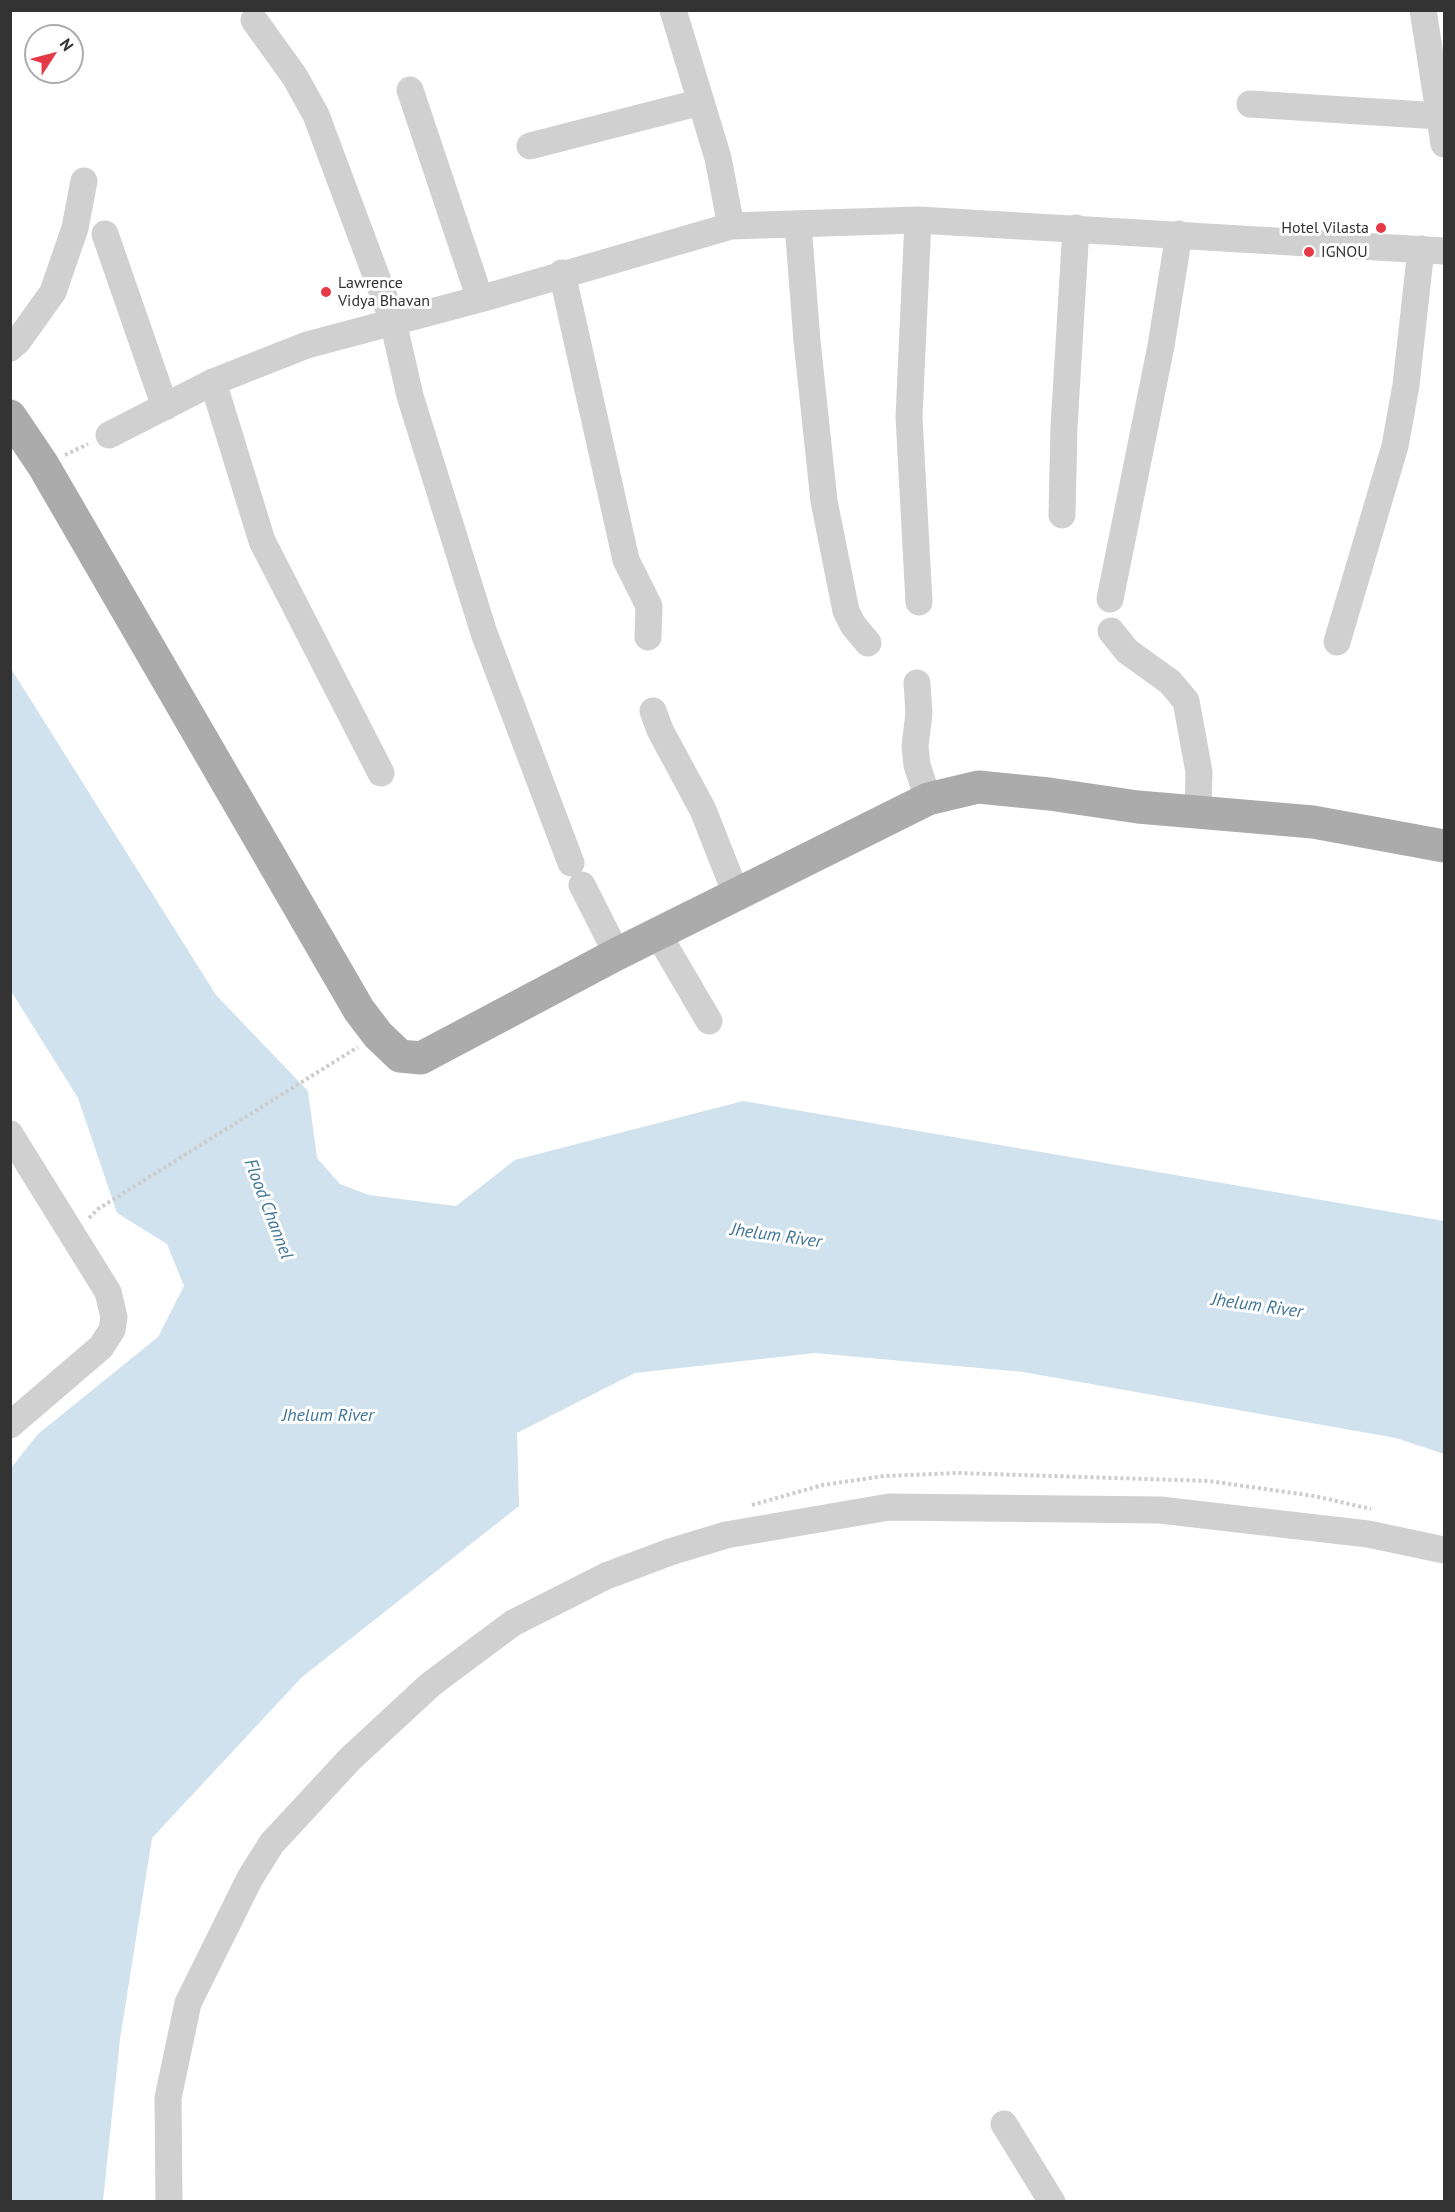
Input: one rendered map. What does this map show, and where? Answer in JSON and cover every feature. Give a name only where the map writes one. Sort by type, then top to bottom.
[{"type":"main road","points":[[10,416],[43,465],[359,1010],[378,1035],[400,1056],[421,1058],[617,954],[928,799],[978,787],[1049,794],[1138,807],[1313,822],[1444,846]]},
{"type":"street","points":[[673,10],[718,158],[731,226]]},
{"type":"street","points":[[1424,10],[1444,144]]},
{"type":"street","points":[[254,20],[295,77],[316,115],[393,321],[410,396],[484,633],[577,874],[617,954]]},
{"type":"street","points":[[410,90],[480,299]]},
{"type":"street","points":[[530,146],[701,102]]},
{"type":"street","points":[[1250,104],[1439,116]]},
{"type":"street","points":[[10,348],[18,341],[53,292],[75,228],[84,181]]},
{"type":"street","points":[[918,220],[909,417],[919,602]]},
{"type":"street","points":[[109,435],[213,382],[307,345],[480,299],[562,273],[731,226],[918,220],[1433,250],[1395,446],[1337,642]]},
{"type":"street","points":[[798,224],[807,341],[824,501],[846,611],[853,625],[868,643]]},
{"type":"street","points":[[1062,515],[1064,427],[1076,228]]},
{"type":"street","points":[[105,234],[165,406]]},
{"type":"street","points":[[1110,599],[1161,346],[1179,234]]},
{"type":"street","points":[[562,273],[626,560],[649,606],[648,637]]},
{"type":"street","points":[[213,382],[262,541],[381,773]]},
{"type":"street","points":[[1111,631],[1127,651],[1170,682],[1186,701],[1199,772],[1198,811]]},
{"type":"street","points":[[917,683],[919,713],[915,747],[916,765],[928,799]]},
{"type":"street","points":[[653,711],[660,730],[703,810],[736,894]]},
{"type":"street","points":[[658,934],[709,1021]]},
{"type":"street","points":[[10,1134],[108,1292],[114,1317],[112,1330],[101,1347],[10,1425]]},
{"type":"street","points":[[169,2202],[168,2098],[188,2003],[250,1878],[272,1843],[350,1759],[431,1684],[513,1623],[596,1581],[670,1552],[726,1535],[889,1507],[1160,1510],[1368,1534],[1444,1550]]},
{"type":"street","points":[[1004,2124],[1053,2202]]},
{"type":"path","points":[[43,465],[109,435]]},
{"type":"path","points":[[98,1209],[348,1053]]},
{"type":"path","points":[[743,1508],[823,1485],[884,1476],[958,1473],[1209,1481],[1314,1496],[1379,1511]]},
{"type":"water","name":"Jhelum River","points":[[10,667],[216,995],[308,1091],[317,1158],[340,1184],[369,1195],[456,1206],[515,1160],[743,1101],[1444,1221],[1444,1454],[1396,1438],[1023,1372],[815,1353],[635,1373],[517,1433],[519,1506],[302,1677],[152,1838],[120,2039],[103,2201],[11,2201],[11,1468],[38,1434],[158,1337],[184,1286],[167,1244],[117,1213],[78,1098],[11,991]]},
{"type":"place","name":"Hotel Vilasta","points":[[1381,228]]},
{"type":"place","name":"IGNOU","points":[[1309,252]]},
{"type":"place","name":"Lawrence Vidya Bhavan","points":[[326,292]]},
{"type":"water label","name":"Flood Channel","points":[[268,1209]]}]
